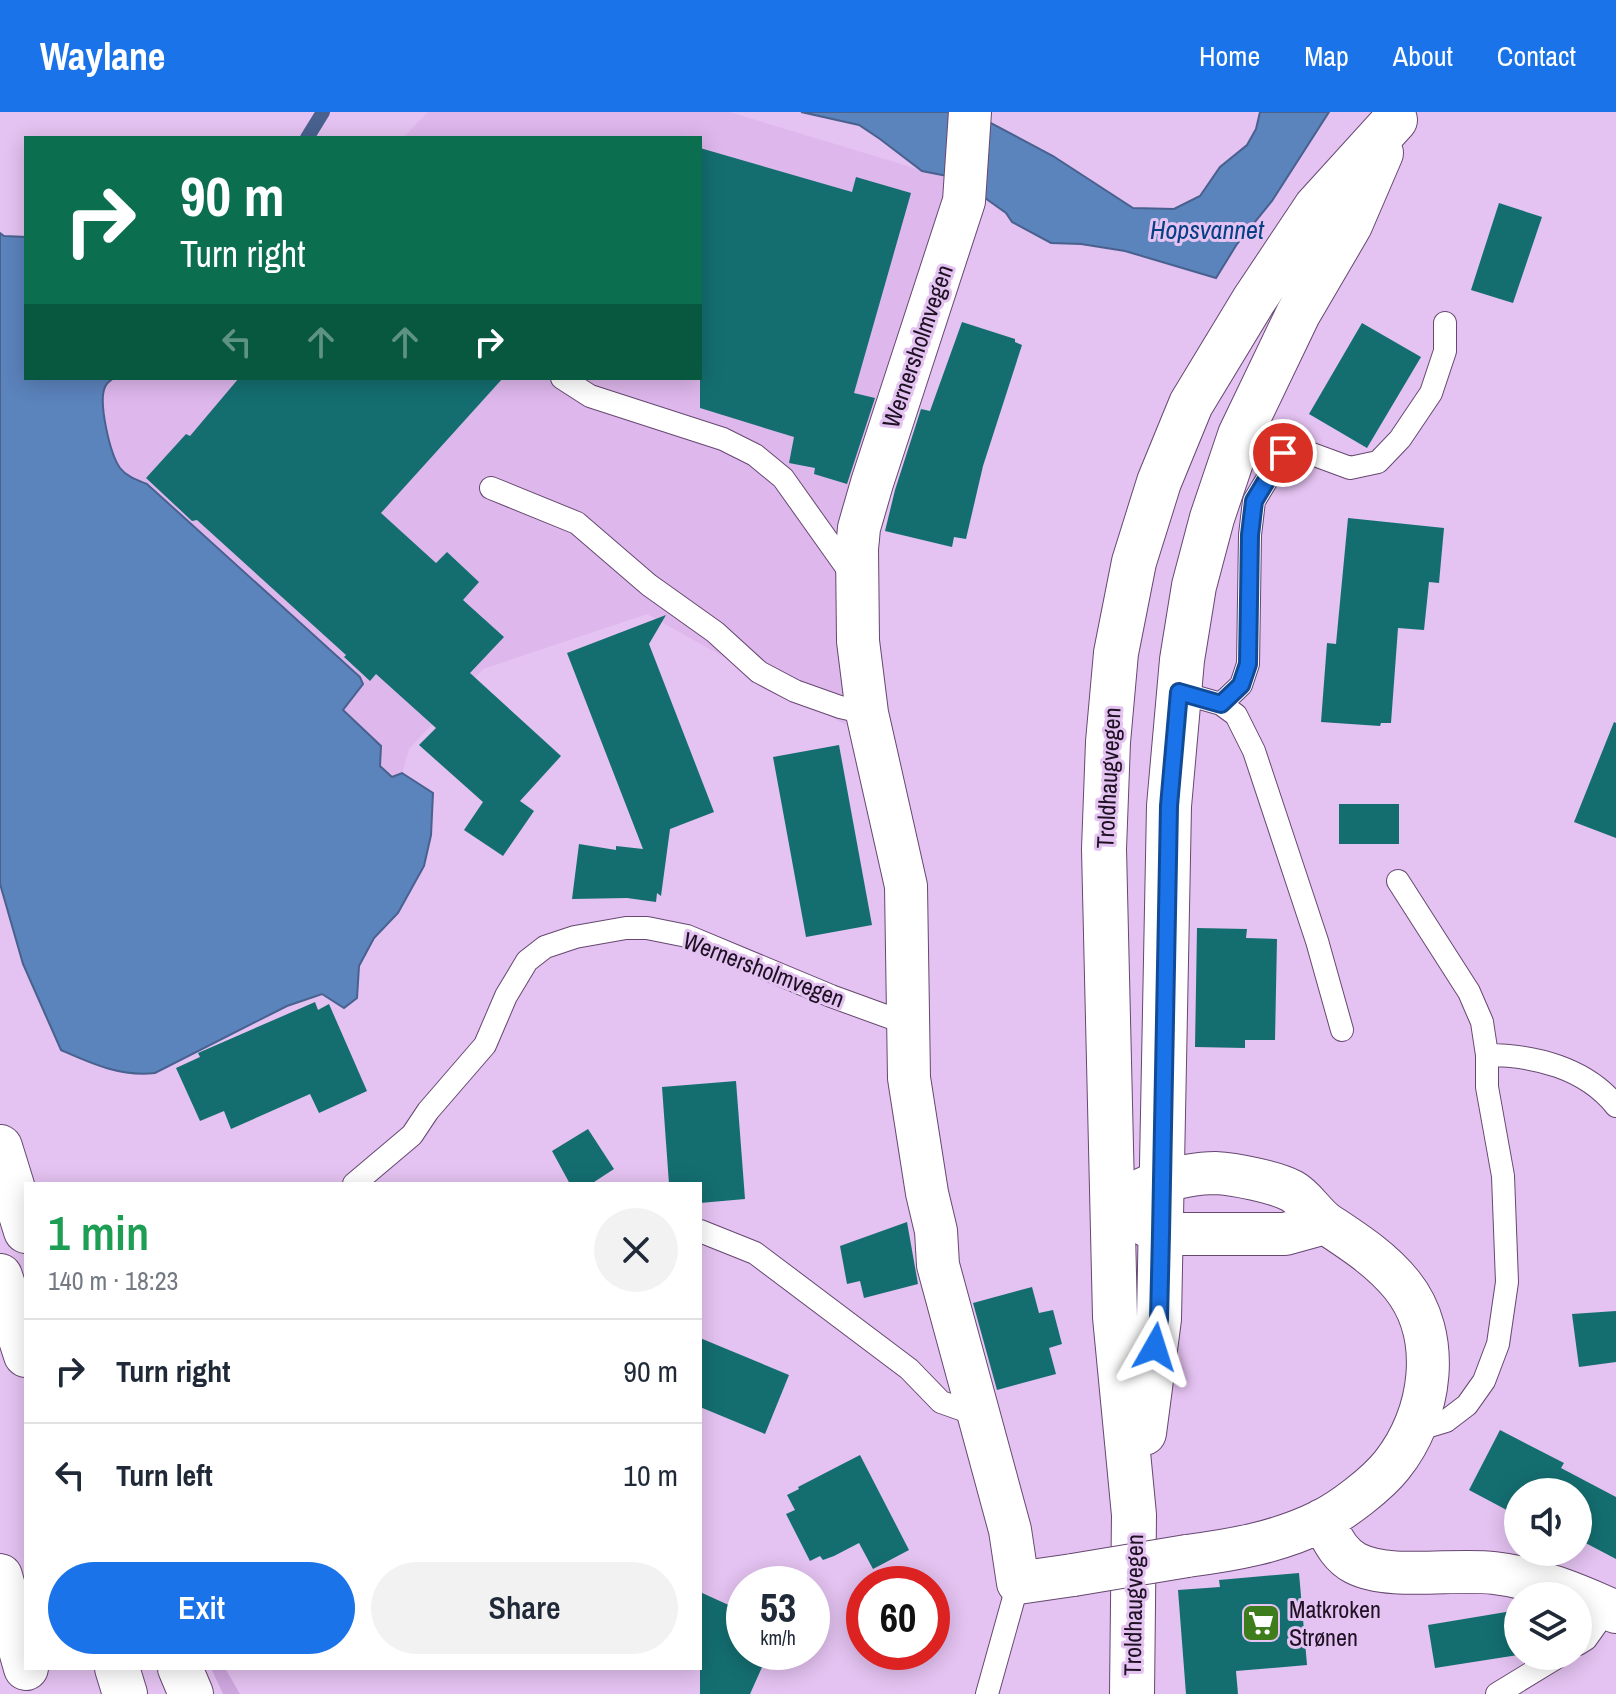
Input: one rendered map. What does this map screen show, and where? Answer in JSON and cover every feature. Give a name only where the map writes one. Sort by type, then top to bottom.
[{"type":"main road","name":"Troldhaugvegen","points":[[1134,1515],[1159,1319],[1169,806],[1179,692],[1194,586],[1212,518],[1240,435],[1298,314],[1350,225],[1398,116]]},
{"type":"main road","name":"Troldhaugvegen","points":[[1132,1694],[1134,1515],[1115,1317],[1104,849],[1108,742],[1116,653],[1134,562],[1159,482],[1191,404],[1254,300],[1316,207],[1398,116]]},
{"type":"main road","points":[[0,1147],[24,1225]]},
{"type":"main road","points":[[0,1276],[24,1349]]},
{"type":"main road","points":[[0,1576],[24,1661]]},
{"type":"main road","points":[[27,1670],[33,1694]]},
{"type":"main road","points":[[118,1670],[125,1694]]},
{"type":"main road","points":[[181,1670],[191,1694]]},
{"type":"street","name":"Wernersholmvegen","points":[[970,112],[964,201],[859,528],[856,579],[858,641],[867,713],[906,886],[908,1024],[913,1105],[936,1231],[938,1265],[1010,1530],[1018,1583]]},
{"type":"street","points":[[1018,1583],[1231,1550],[1276,1539],[1322,1520],[1351,1501],[1392,1465],[1413,1431],[1430,1374],[1428,1347],[1419,1315],[1403,1286],[1350,1238],[1325,1223],[1293,1191],[1215,1173],[1160,1182],[1112,1204]]},
{"type":"street","points":[[1112,1204],[1161,1234],[1285,1234],[1325,1223]]},
{"type":"street","points":[[1322,1520],[1341,1553],[1357,1564],[1380,1572],[1492,1572],[1540,1580],[1612,1610]]},
{"type":"lane","points":[[1221,704],[1241,685],[1248,664],[1250,535],[1254,501],[1283,453],[1312,454],[1350,468],[1378,462],[1400,439],[1431,393],[1445,351],[1445,323]]},
{"type":"lane","points":[[565,380],[590,396],[723,439],[755,455],[783,478],[856,579]]},
{"type":"lane","points":[[491,488],[577,523],[649,585],[715,632],[759,672],[795,691],[867,713]]},
{"type":"lane","points":[[1179,692],[1221,704],[1236,715],[1268,790],[1342,1030]]},
{"type":"lane","points":[[1398,881],[1469,992],[1482,1022],[1487,1055],[1487,1087],[1503,1176],[1507,1282],[1498,1344],[1484,1381],[1467,1405],[1446,1421],[1413,1431]]},
{"type":"lane","name":"Wernersholmvegen","points":[[356,1182],[412,1135],[428,1111],[485,1045],[506,996],[527,961],[545,947],[575,937],[626,928],[647,928],[687,936],[831,996],[908,1024]]},
{"type":"lane","points":[[1487,1055],[1517,1055],[1544,1061],[1590,1081],[1616,1106]]},
{"type":"lane","points":[[702,1232],[755,1253],[897,1359],[941,1402],[978,1415]]},
{"type":"lane","name":"Wernersholmvegen","points":[[987,1694],[1018,1583]]},
{"type":"lane","points":[[1592,1632],[1612,1610]]},
{"type":"lane","points":[[1497,1694],[1536,1670]]},
{"type":"shaded area","points":[[428,112],[729,112],[947,178],[926,330],[844,595],[838,654],[846,725],[647,614],[483,669],[409,749],[402,773],[392,777],[380,766],[381,746],[343,710],[362,685],[147,484],[127,475],[119,466],[113,453],[102,400],[105,386],[112,380],[702,380],[702,136],[405,136]]},
{"type":"shaded area","points":[[212,1670],[226,1670],[240,1694],[223,1694]]},
{"type":"water","name":"Hopsvannet","points":[[801,112],[970,112],[1053,156],[1133,208],[1174,209],[1200,196],[1220,167],[1247,145],[1256,129],[1260,112],[1329,112],[1272,201],[1237,244],[1216,278],[1125,251],[1051,243],[1012,222],[1006,213],[985,198],[947,176],[922,171],[859,125]]},
{"type":"water","points":[[0,233],[24,237],[24,380],[112,380],[103,394],[104,416],[120,468],[147,484],[360,677],[363,684],[343,710],[381,746],[380,766],[392,777],[402,773],[433,793],[431,835],[424,866],[398,913],[374,938],[359,966],[357,998],[344,1008],[322,994],[287,1006],[155,1073],[119,1071],[61,1050],[23,964],[0,884]]},
{"type":"building","points":[[702,149],[852,192],[856,177],[911,193],[854,393],[875,398],[847,484],[814,474],[815,468],[789,463],[794,437],[700,408]]},
{"type":"building","points":[[1499,203],[1542,217],[1513,303],[1471,290]]},
{"type":"building","points":[[962,322],[1015,339],[1022,345],[983,466],[966,539],[954,537],[952,547],[885,531],[921,409],[930,411]]},
{"type":"building","points":[[1362,323],[1421,357],[1367,448],[1309,414]]},
{"type":"building","points":[[237,380],[501,380],[381,513],[436,563],[447,552],[479,582],[463,600],[504,637],[470,673],[561,756],[520,801],[534,811],[503,856],[464,830],[483,802],[419,745],[436,728],[376,674],[370,681],[344,657],[346,655],[146,478],[186,434],[190,436]]},
{"type":"building","points":[[1348,518],[1444,528],[1439,583],[1429,582],[1424,630],[1398,628],[1391,723],[1381,723],[1380,726],[1321,722],[1327,643],[1336,644]]},
{"type":"building","points":[[666,615],[649,644],[714,812],[670,829],[661,896],[657,893],[656,902],[627,898],[572,899],[579,844],[616,850],[616,846],[643,849],[567,653]]},
{"type":"building","points":[[1616,723],[1616,838],[1574,822]]},
{"type":"building","points":[[839,745],[872,925],[806,937],[773,757]]},
{"type":"building","points":[[1339,804],[1399,804],[1399,844],[1339,844]]},
{"type":"building","points":[[1197,928],[1247,929],[1246,938],[1277,939],[1275,1040],[1245,1040],[1245,1048],[1195,1047]]},
{"type":"building","points":[[315,1002],[318,1010],[329,1004],[367,1091],[319,1113],[310,1094],[231,1129],[224,1111],[200,1121],[176,1068],[200,1057],[198,1053]]},
{"type":"building","points":[[736,1081],[745,1199],[702,1203],[702,1182],[669,1182],[662,1087]]},
{"type":"building","points":[[588,1129],[614,1169],[594,1182],[569,1182],[552,1151]]},
{"type":"building","points":[[907,1222],[918,1284],[864,1298],[860,1281],[847,1284],[840,1246]]},
{"type":"building","points":[[1032,1287],[1039,1313],[1053,1310],[1062,1344],[1049,1348],[1056,1374],[997,1390],[973,1303]]},
{"type":"building","points":[[1616,1311],[1616,1362],[1579,1367],[1572,1314]]},
{"type":"building","points":[[702,1339],[789,1375],[765,1434],[702,1408]]},
{"type":"building","points":[[1500,1430],[1564,1463],[1561,1468],[1580,1478],[1504,1478],[1504,1509],[1469,1490]]},
{"type":"building","points":[[860,1455],[909,1550],[879,1566],[871,1566],[859,1543],[834,1556],[823,1560],[820,1556],[810,1561],[786,1514],[795,1510],[787,1495]]},
{"type":"building","points":[[1592,1484],[1616,1497],[1616,1559],[1592,1546]]},
{"type":"building","points":[[1299,1573],[1307,1665],[1236,1671],[1238,1694],[1186,1694],[1178,1590],[1220,1587],[1219,1580]]},
{"type":"building","points":[[702,1593],[726,1604],[726,1670],[761,1670],[750,1694],[700,1694]]},
{"type":"building","points":[[1504,1612],[1504,1657],[1435,1668],[1428,1625]]},
{"type":"waterway","points":[[308,136],[323,112]]},
{"type":"place","name":"Matkroken Strønen","points":[[1261,1623]]},
{"type":"route","points":[[1155,1347],[1159,1319],[1169,806],[1179,692],[1221,704],[1241,685],[1248,664],[1250,535],[1254,501],[1283,453]]}]
